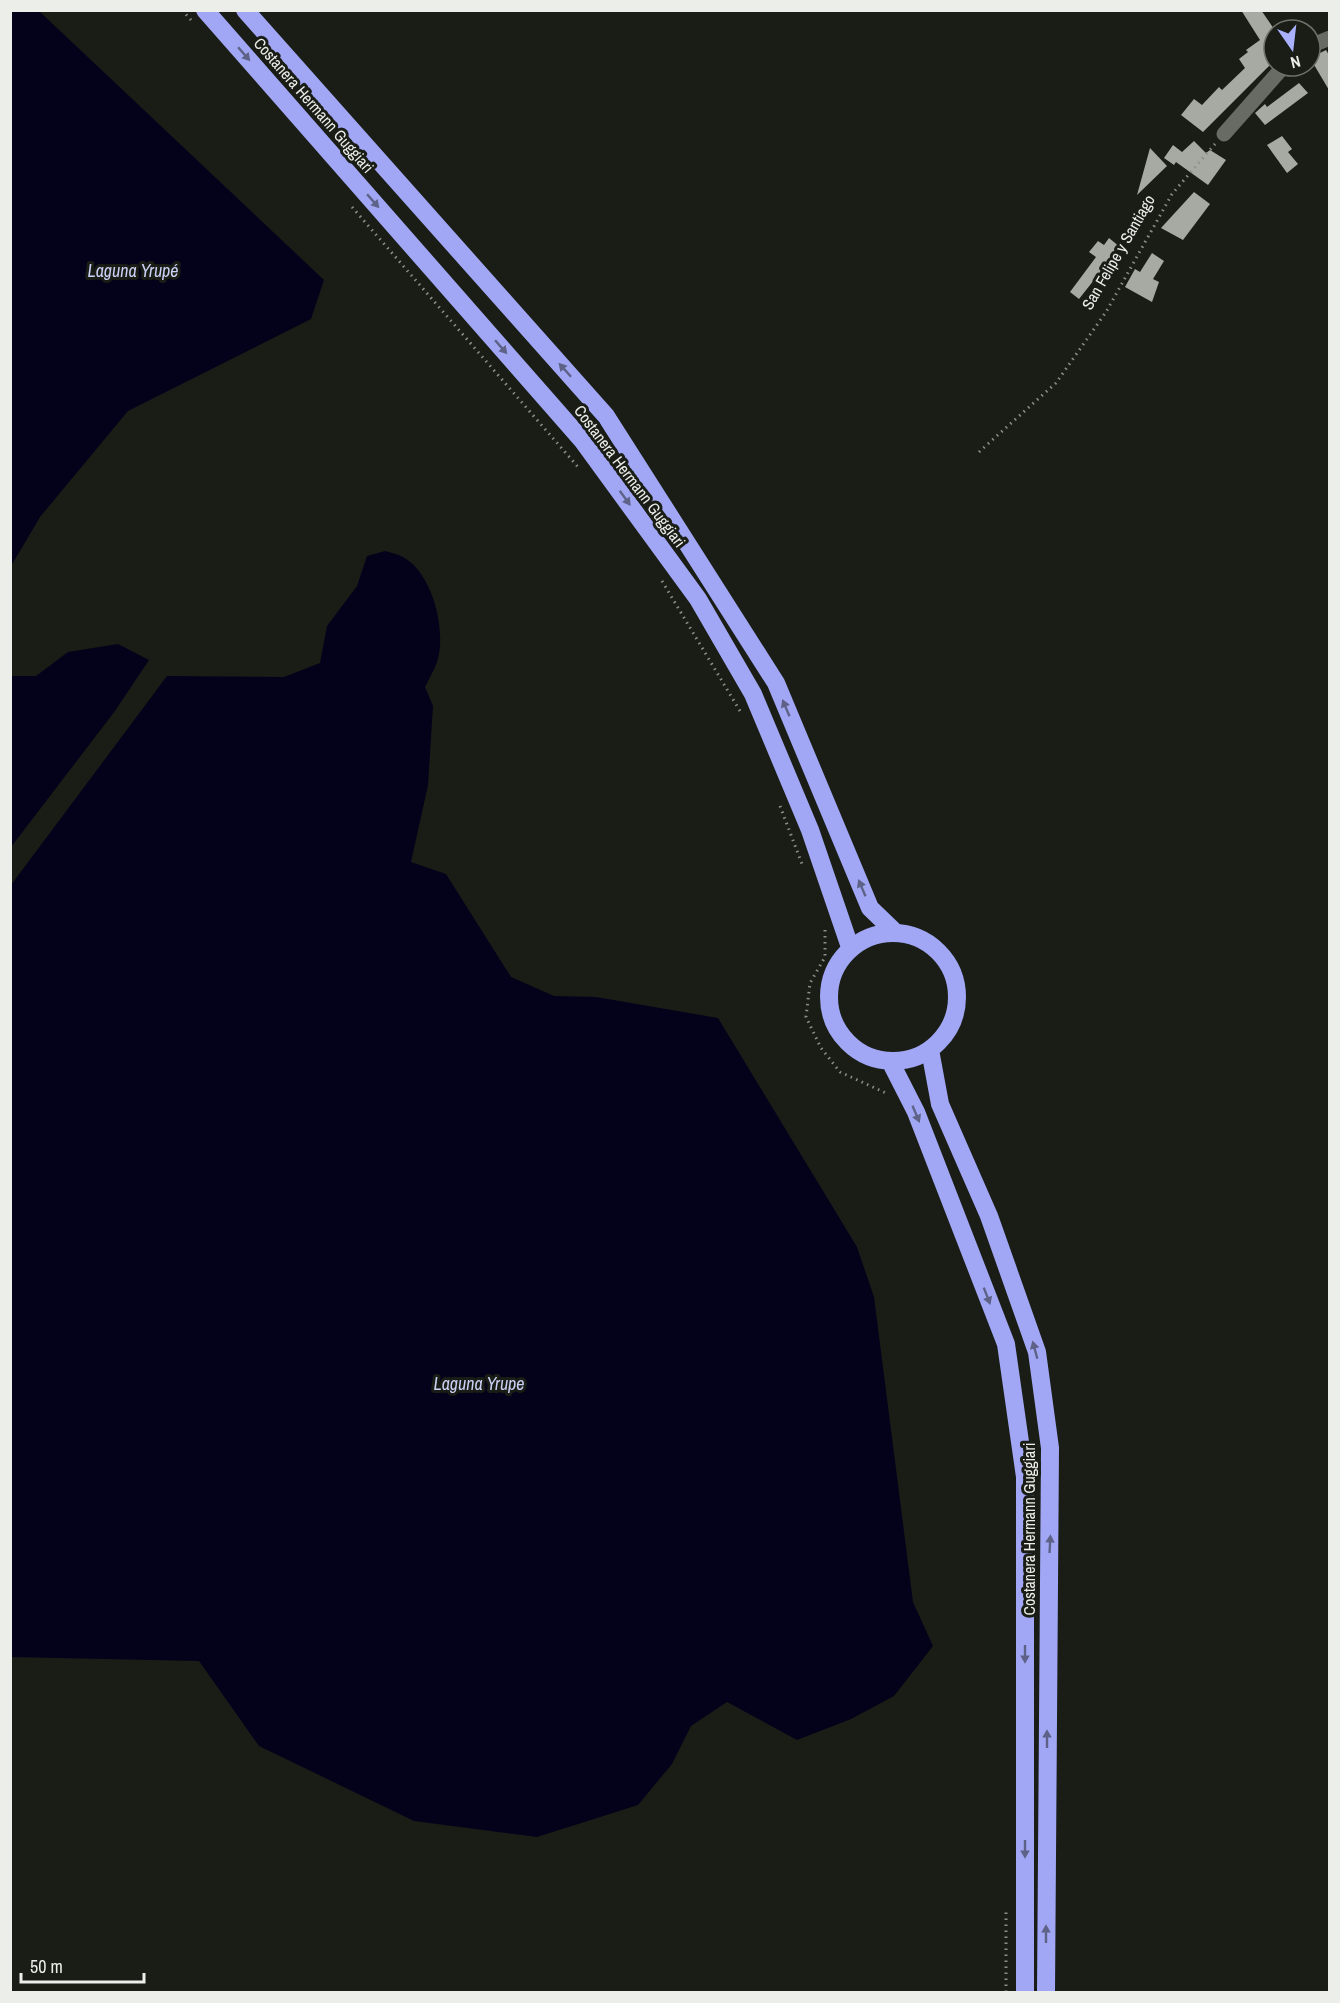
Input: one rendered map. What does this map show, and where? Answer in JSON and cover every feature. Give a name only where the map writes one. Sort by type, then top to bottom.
[{"type":"highway","name":"Costanera Hermann Guggiari","points":[[205,10],[582,440],[698,599],[753,694],[810,830],[850,947]]},
{"type":"highway","name":"Costanera Hermann Guggiari","points":[[245,10],[606,416],[776,683],[870,908],[896,933]]},
{"type":"highway","points":[[896,933],[914,937],[932,946],[946,960],[954,978],[957,998],[954,1018],[945,1035],[930,1050],[912,1059],[890,1061],[869,1057],[850,1045],[836,1028],[829,1007],[830,985],[838,964],[850,947],[872,937],[896,933]]},
{"type":"highway","name":"Costanera Hermann Guggiari","points":[[930,1050],[940,1104],[989,1216],[1037,1352],[1050,1448],[1046,1992]]},
{"type":"highway","name":"Costanera Hermann Guggiari","points":[[890,1061],[916,1112],[1006,1344],[1025,1477],[1025,1992]]},
{"type":"street","points":[[1224,134],[1273,78]]},
{"type":"path","points":[[182,10],[198,28]]},
{"type":"path","name":"San Felipe y Santiago","points":[[979,452],[1056,383],[1106,312],[1172,194],[1224,134]]},
{"type":"path","points":[[347,200],[582,471]]},
{"type":"path","points":[[660,579],[744,718]]},
{"type":"path","points":[[779,804],[804,870]]},
{"type":"path","points":[[825,924],[825,957],[810,983],[806,1017],[821,1048],[840,1072],[890,1095]]},
{"type":"path","points":[[1006,1909],[1006,1992]]},
{"type":"water","name":"Laguna Yrupé","points":[[11,10],[39,11],[324,280],[311,319],[128,411],[40,517],[11,566]]},
{"type":"water","name":"Laguna Yrupe","points":[[385,551],[403,557],[422,576],[430,589],[439,620],[440,650],[425,687],[433,706],[428,785],[411,862],[446,874],[511,977],[554,996],[596,997],[718,1018],[857,1247],[874,1297],[913,1602],[933,1646],[894,1696],[851,1719],[797,1740],[727,1702],[691,1726],[672,1764],[638,1805],[537,1837],[414,1821],[259,1746],[199,1661],[11,1657],[11,885],[167,676],[284,677],[320,663],[327,626],[357,586],[367,556]]},
{"type":"water","points":[[118,644],[149,660],[115,711],[11,847],[11,676],[36,676],[68,652]]},
{"type":"building","points":[[1241,10],[1261,10],[1266,18],[1262,18],[1262,73],[1203,132],[1181,115],[1194,99],[1202,105],[1219,87],[1222,90],[1245,68],[1239,59],[1248,52],[1246,50],[1260,40]]},
{"type":"building","points":[[1326,50],[1329,55],[1329,90],[1322,78],[1322,52]]},
{"type":"building","points":[[1299,83],[1308,93],[1265,125],[1255,113],[1265,104],[1267,107]]},
{"type":"building","points":[[1282,136],[1292,149],[1288,152],[1298,164],[1287,173],[1267,145]]},
{"type":"building","points":[[1194,141],[1206,153],[1210,150],[1226,160],[1208,185],[1176,162],[1174,165],[1164,158],[1173,145],[1182,152]]},
{"type":"building","points":[[1150,148],[1167,166],[1137,195]]},
{"type":"building","points":[[1194,192],[1210,204],[1183,240],[1161,228]]},
{"type":"building","points":[[1109,238],[1120,247],[1079,299],[1070,292],[1096,257],[1089,252],[1098,241],[1104,245]]},
{"type":"building","points":[[1152,253],[1164,261],[1153,279],[1159,282],[1152,302],[1125,287],[1135,269],[1140,272]]}]
